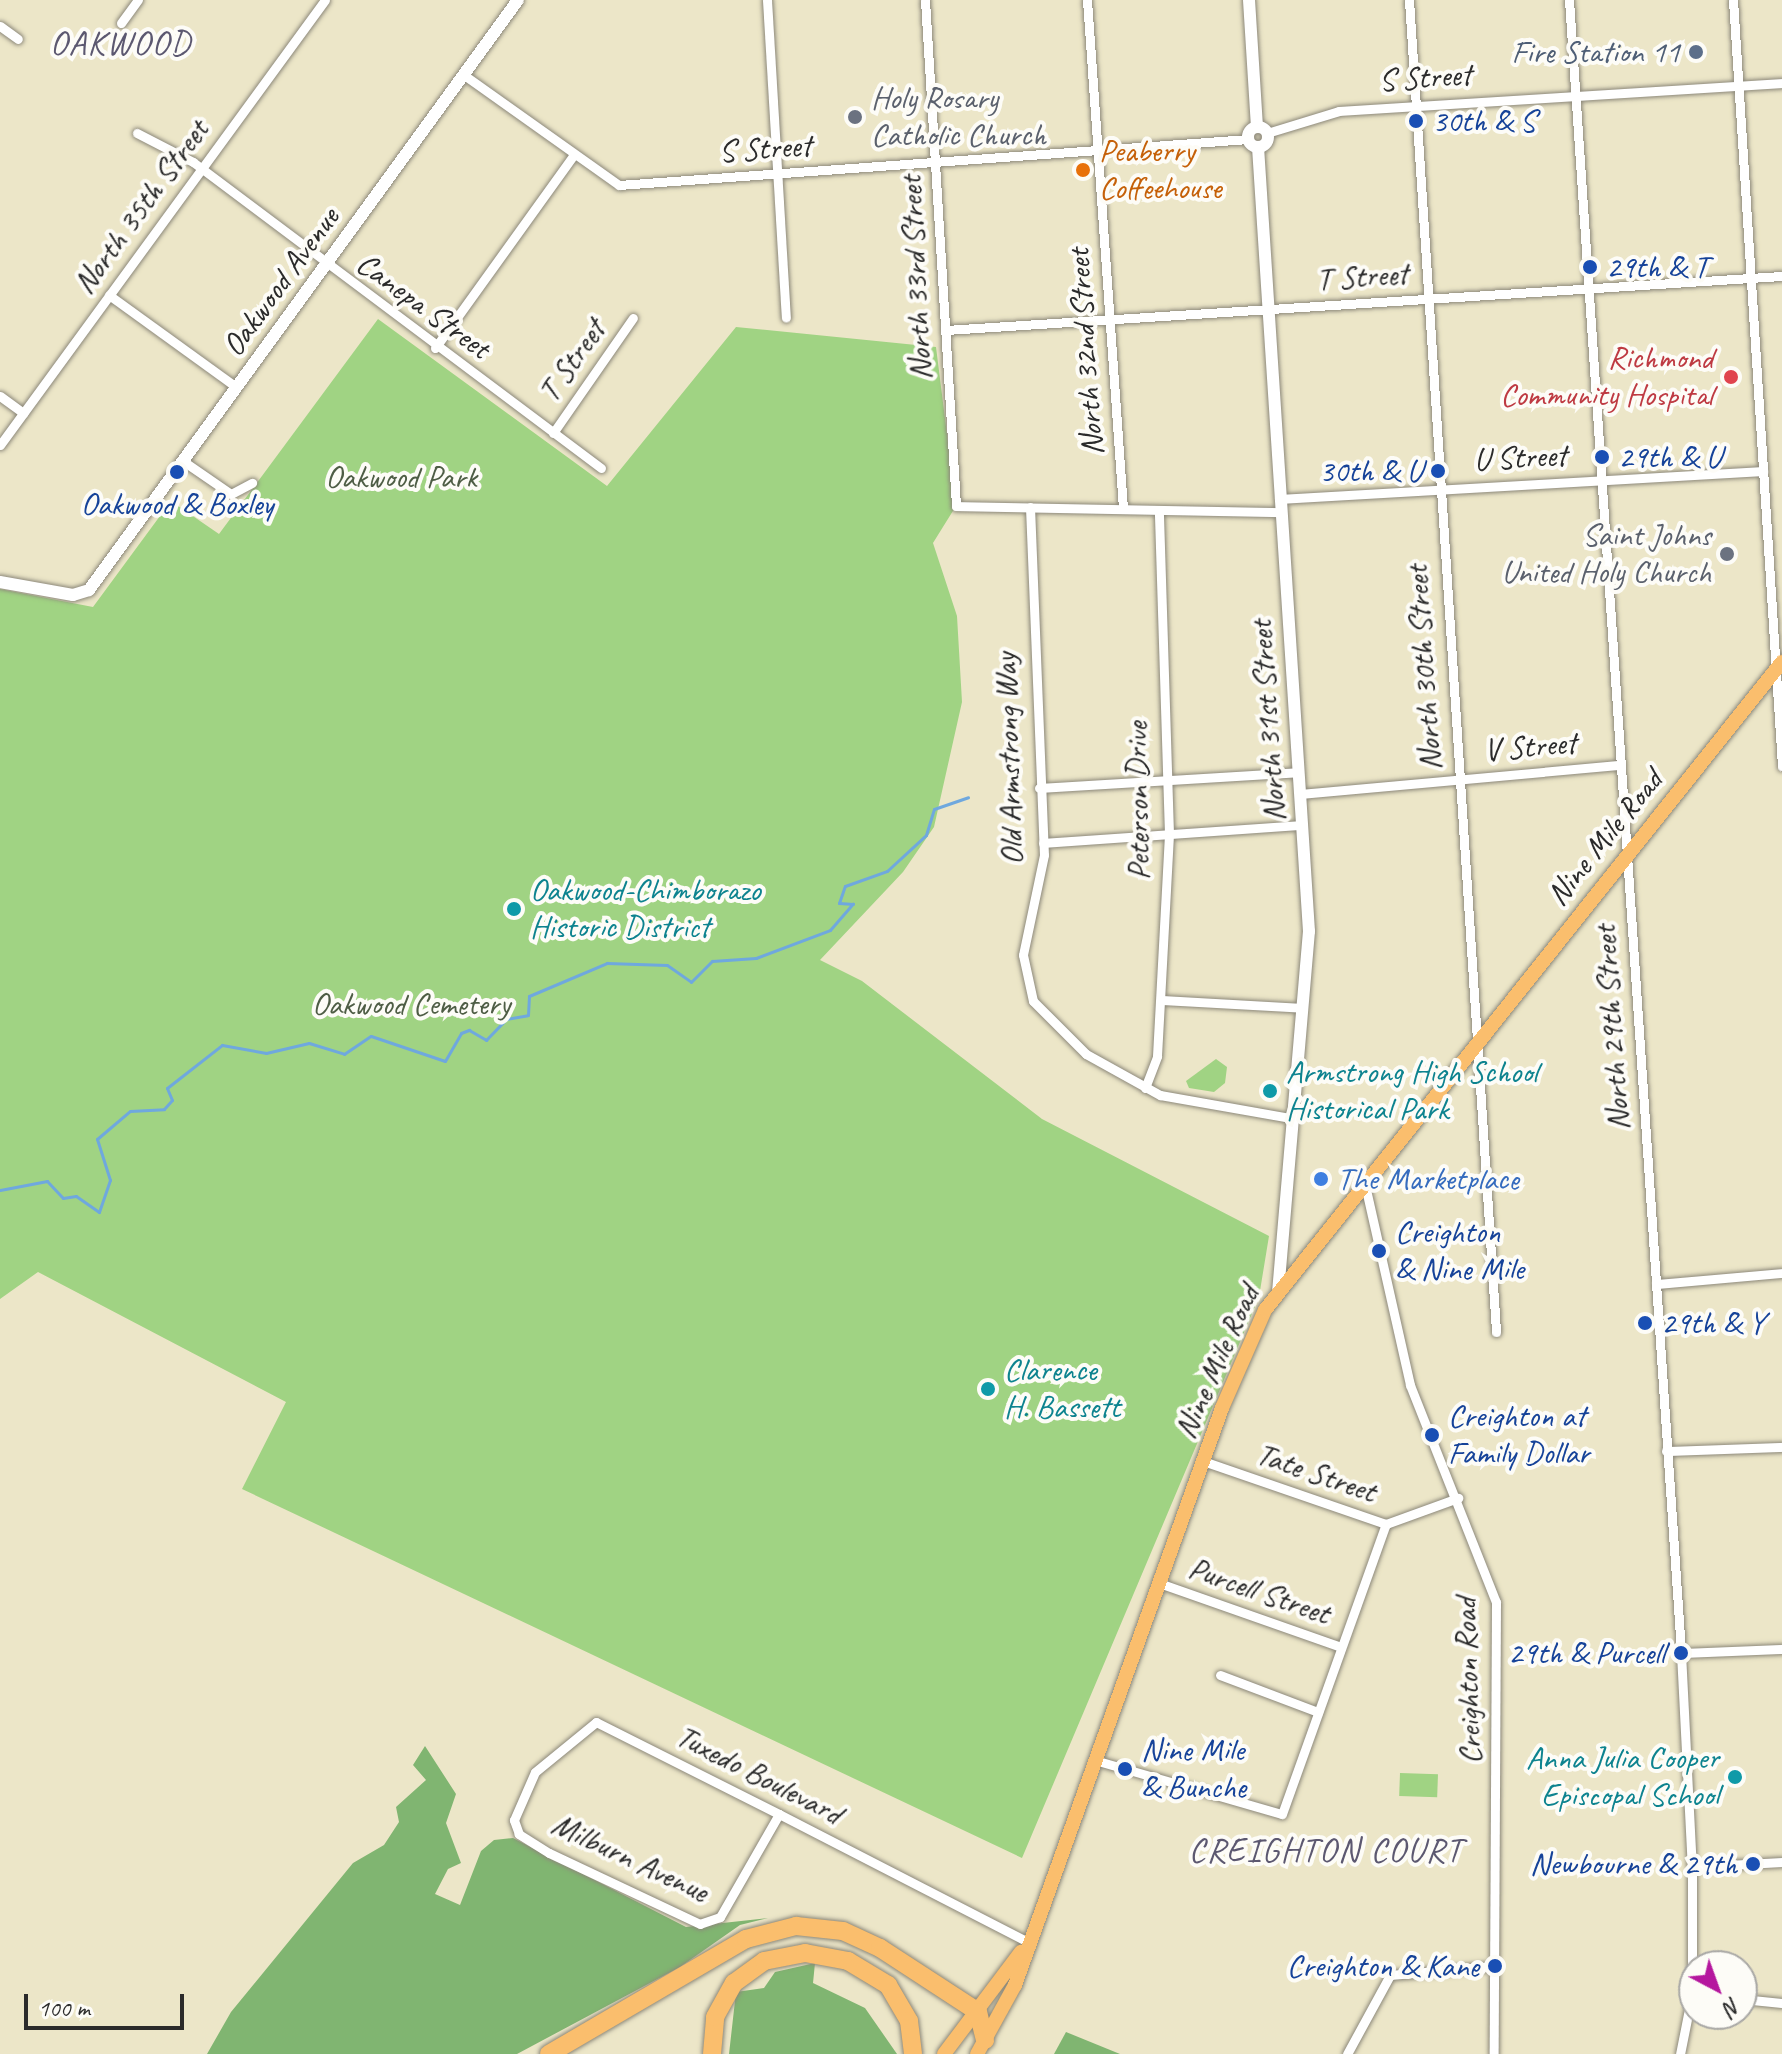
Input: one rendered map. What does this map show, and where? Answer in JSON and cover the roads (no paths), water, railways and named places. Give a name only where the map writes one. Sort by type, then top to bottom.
[{"type":"highway","points":[[549,2054],[746,1939],[796,1926],[843,1931],[880,1948],[978,2012],[982,2049]]},
{"type":"highway","points":[[712,2054],[715,2017],[734,1983],[764,1961],[805,1953],[848,1961],[888,1985],[907,2014],[913,2054]]},
{"type":"main road","name":"Nine Mile Road","points":[[982,2049],[1028,1942],[1098,1761],[1239,1363],[1278,1290],[1779,665]]},
{"type":"main road","name":"Nine Mile Road","points":[[944,2054],[1028,1942]]},
{"type":"street","points":[[121,23],[138,0]]},
{"type":"street","name":"North 35th Street","points":[[0,445],[325,0]]},
{"type":"street","name":"Oakwood Avenue","points":[[0,582],[84,594],[518,0]]},
{"type":"street","points":[[767,0],[786,317]]},
{"type":"street","name":"North 33rd Street","points":[[925,0],[956,506]]},
{"type":"street","name":"North 32nd Street","points":[[1087,0],[1123,508]]},
{"type":"street","points":[[1249,0],[1262,130],[1253,143]]},
{"type":"street","name":"North 30th Street","points":[[1409,0],[1473,1049],[1496,1332]]},
{"type":"street","name":"North 29th Street","points":[[1569,0],[1591,288],[1625,856],[1681,1653],[1692,1867],[1693,1950]]},
{"type":"street","points":[[1733,0],[1763,471],[1779,665],[1782,766]]},
{"type":"street","points":[[0,26],[18,39]]},
{"type":"street","name":"S Street","points":[[464,75],[572,157],[619,185],[1253,143]]},
{"type":"street","name":"S Street","points":[[1262,130],[1324,113],[1415,104],[1782,83]]},
{"type":"street","name":"Canepa Street","points":[[137,133],[200,171],[324,267],[601,468]]},
{"type":"street","name":"North 31st Street","points":[[1253,143],[1268,309],[1309,931],[1278,1290]]},
{"type":"street","points":[[435,348],[572,157]]},
{"type":"street","name":"T Street","points":[[946,330],[1782,276]]},
{"type":"street","points":[[109,295],[236,387]]},
{"type":"street","name":"T Street","points":[[553,433],[633,318]]},
{"type":"street","points":[[0,396],[23,413]]},
{"type":"street","points":[[183,461],[231,494],[252,483]]},
{"type":"street","name":"U Street","points":[[956,506],[1159,510],[1280,505],[1439,488],[1763,471]]},
{"type":"street","name":"Old Armstrong Way","points":[[1030,507],[1043,843],[1023,955],[1033,1001],[1086,1054],[1145,1088],[1207,1108],[1291,1118]]},
{"type":"street","name":"Peterson Drive","points":[[1145,1088],[1156,1062],[1162,1000],[1169,834],[1159,510]]},
{"type":"street","name":"V Street","points":[[1300,794],[1621,765]]},
{"type":"street","points":[[1039,788],[1298,772]]},
{"type":"street","points":[[1043,843],[1301,825]]},
{"type":"street","points":[[1162,1000],[1303,1008]]},
{"type":"street","name":"Creighton Road","points":[[1365,1185],[1410,1385],[1458,1498],[1496,1602],[1494,2054]]},
{"type":"street","points":[[1656,1284],[1782,1273]]},
{"type":"street","points":[[1666,1451],[1782,1447]]},
{"type":"street","name":"Tate Street","points":[[1203,1461],[1386,1524],[1458,1498]]},
{"type":"street","points":[[1098,1761],[1282,1814],[1386,1524]]},
{"type":"street","name":"Purcell Street","points":[[1159,1583],[1341,1647]]},
{"type":"street","points":[[1681,1653],[1782,1649]]},
{"type":"street","points":[[1220,1675],[1318,1712]]},
{"type":"street","name":"Tuxedo Boulevard","points":[[519,1834],[514,1820],[535,1772],[596,1722],[1028,1942]]},
{"type":"street","name":"Milburn Avenue","points":[[519,1834],[682,1919],[700,1924],[718,1919],[779,1814]]},
{"type":"street","points":[[1692,1867],[1782,1862]]},
{"type":"street","points":[[1354,2052],[1377,1990],[1390,1975],[1495,1966]]},
{"type":"street","points":[[1758,2001],[1782,2003]]},
{"type":"street","name":"North 29th Street","points":[[1680,2054],[1685,2030]]},
{"type":"waterway","points":[[0,1190],[47,1181],[63,1198],[76,1196],[99,1212],[110,1180],[97,1139],[130,1111],[164,1109],[172,1100],[167,1088],[222,1045],[266,1053],[309,1043],[344,1054],[371,1036],[445,1061],[461,1033],[469,1030],[486,1040],[506,1019],[528,1015],[529,996],[607,963],[667,965],[691,982],[712,961],[756,958],[830,930],[853,904],[839,903],[845,886],[887,871],[926,835],[934,809],[968,797]]},
{"type":"place","name":"Fire Station 11","points":[[1696,52]]},
{"type":"place","name":"Holy Rosary Catholic Church","points":[[855,117]]},
{"type":"place","name":"30th & S","points":[[1416,121]]},
{"type":"place","name":"Peaberry Coffeehouse","points":[[1083,170]]},
{"type":"place","name":"29th & T","points":[[1590,267]]},
{"type":"place","name":"Richmond Community Hospital","points":[[1731,377]]},
{"type":"place","name":"29th & U","points":[[1602,457]]},
{"type":"place","name":"30th & U","points":[[1438,471]]},
{"type":"place","name":"Oakwood & Boxley","points":[[177,472]]},
{"type":"place","name":"Saint Johns United Holy Church","points":[[1727,554]]},
{"type":"place","name":"Oakwood-Chimborazo Historic District","points":[[514,909]]},
{"type":"place","name":"Armstrong High School Historical Park","points":[[1270,1091]]},
{"type":"place","name":"The Marketplace","points":[[1321,1179]]},
{"type":"place","name":"Creighton & Nine Mile","points":[[1379,1251]]},
{"type":"place","name":"29th & Y","points":[[1645,1323]]},
{"type":"place","name":"Clarence H. Bassett","points":[[988,1389]]},
{"type":"place","name":"Creighton at Family Dollar","points":[[1432,1435]]},
{"type":"place","name":"29th & Purcell","points":[[1681,1653]]},
{"type":"place","name":"Nine Mile & Bunche","points":[[1125,1769]]},
{"type":"place","name":"Anna Julia Cooper Episcopal School","points":[[1735,1777]]},
{"type":"place","name":"Newbourne & 29th","points":[[1753,1864]]},
{"type":"place","name":"Creighton & Kane","points":[[1495,1966]]},
{"type":"district","name":"OAKWOOD","points":[[121,43]]},
{"type":"district","name":"CREIGHTON COURT","points":[[1326,1850]]},
{"type":"park label","name":"Oakwood Park","points":[[401,477]]},
{"type":"park label","name":"Oakwood Cemetery","points":[[411,1004]]}]
